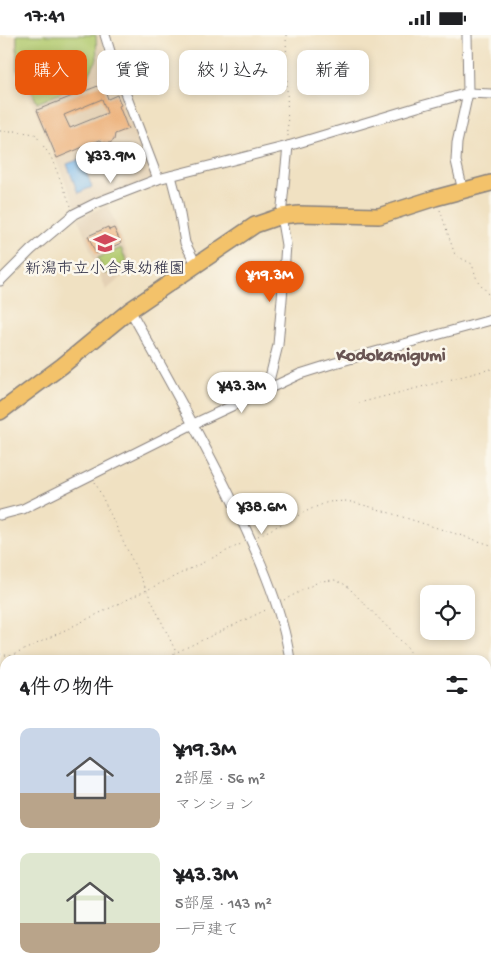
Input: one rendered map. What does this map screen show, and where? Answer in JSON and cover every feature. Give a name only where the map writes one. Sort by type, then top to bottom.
[{"type":"highway","points":[[0,412],[62,366],[130,310],[255,225],[281,216],[299,214],[380,216],[491,183]]},
{"type":"street","points":[[105,35],[158,179]]},
{"type":"street","points":[[464,191],[456,161],[457,143],[468,93],[467,35]]},
{"type":"street","points":[[0,281],[31,250],[74,214],[96,203],[158,179],[288,146],[421,105],[468,93],[491,94]]},
{"type":"street","points":[[267,389],[278,345],[282,299],[286,245],[281,216],[288,146]]},
{"type":"street","points":[[171,176],[185,243],[196,264]]},
{"type":"street","points":[[130,310],[194,424],[251,538],[276,605],[289,655]]},
{"type":"street","points":[[0,515],[22,509],[300,374],[491,320]]},
{"type":"path","points":[[286,35],[288,146]]},
{"type":"path","points":[[0,131],[36,134],[51,157],[74,214]]},
{"type":"path","points":[[436,198],[455,255],[472,264],[477,280],[487,292],[491,304]]},
{"type":"path","points":[[359,403],[491,369]]},
{"type":"path","points":[[92,475],[176,651]]},
{"type":"path","points":[[12,655],[148,591],[251,538],[328,502],[347,501],[371,507],[491,545]]},
{"type":"path","points":[[169,655],[276,605],[320,581],[335,580],[346,585],[359,597],[412,655]]},
{"type":"shaded area","points":[[15,35],[101,35],[105,50],[97,50],[97,95],[123,95],[155,177],[76,208],[29,95],[87,95],[87,50],[15,50]]},
{"type":"shaded area","name":"新潟市立小合東幼稚園","points":[[108,205],[133,268],[106,290],[78,218]]},
{"type":"green space","points":[[17,35],[96,35],[97,59],[87,79],[87,50],[17,50]]},
{"type":"green space","points":[[34,95],[56,95],[37,103]]},
{"type":"green space","points":[[121,248],[127,262],[105,274],[98,258]]},
{"type":"water","points":[[81,159],[92,187],[78,193],[67,164]]},
{"type":"building","points":[[97,86],[97,95],[107,95],[108,99],[117,95],[128,129],[115,134],[114,140],[110,143],[100,140],[57,158],[37,110],[75,95],[87,95],[87,90]],"holes":[[[102,99],[107,113],[70,128],[64,115]]]},
{"type":"building","points":[[108,227],[109,230],[114,228],[121,243],[96,254],[88,236]]},
{"type":"place","name":"新潟市立小合東幼稚園","points":[[105,243]]},
{"type":"district","name":"Kodokamigumi","points":[[391,354]]}]
